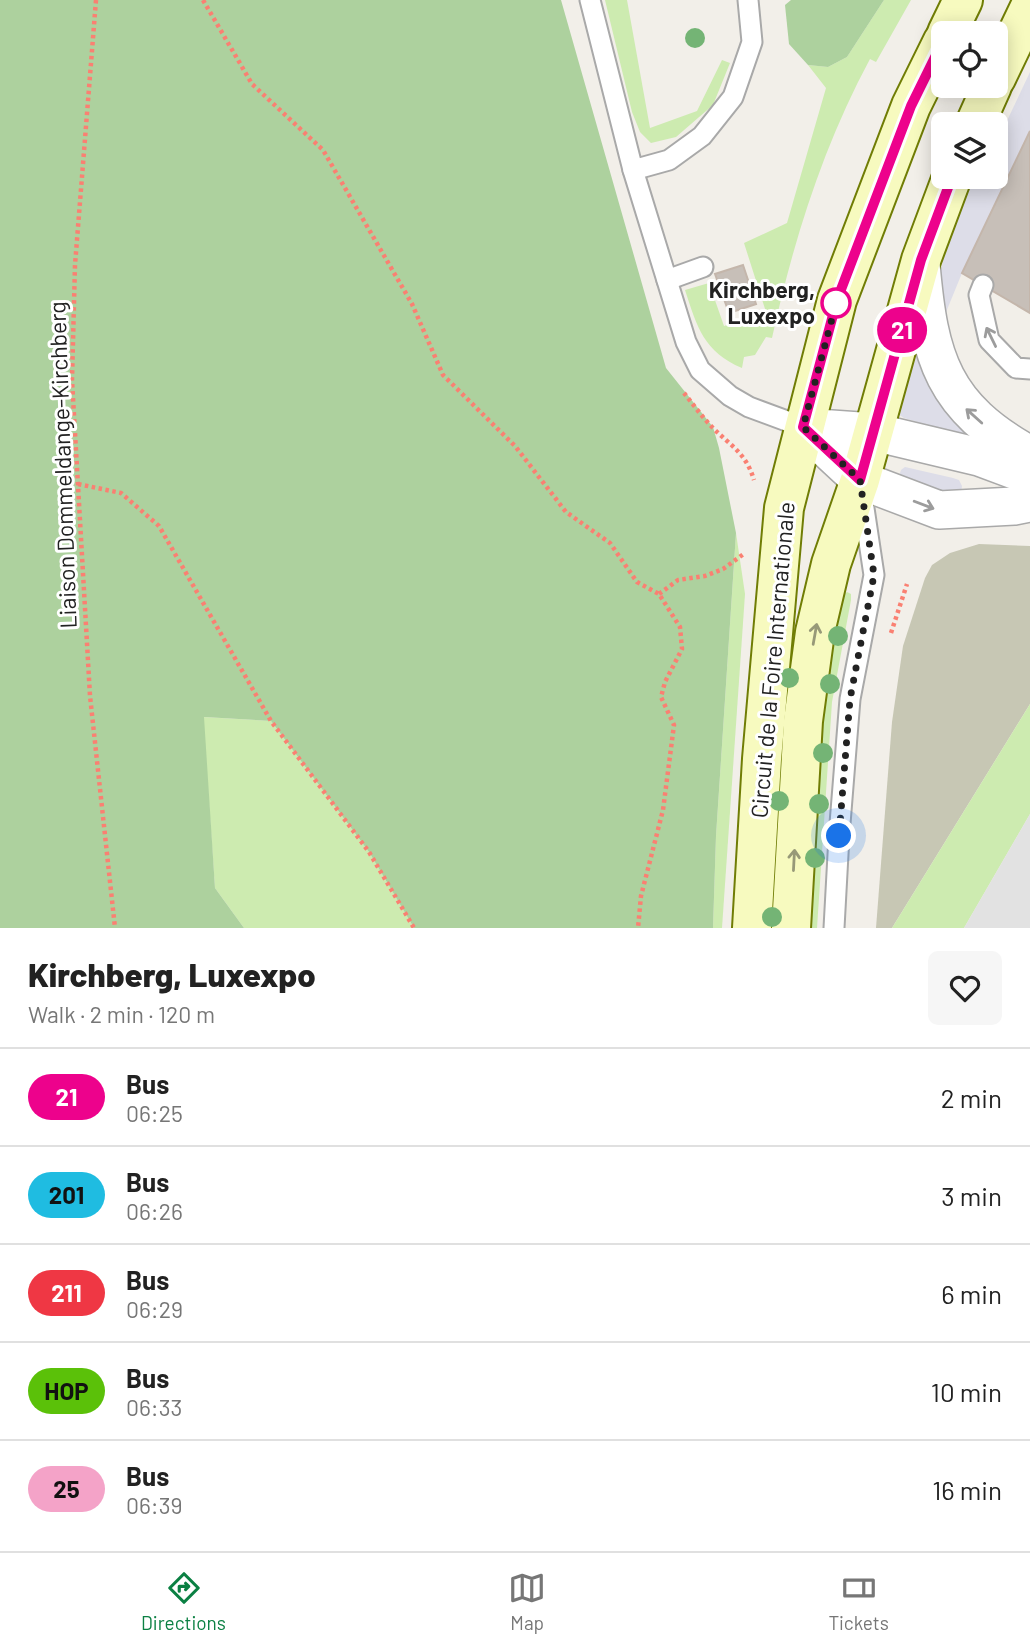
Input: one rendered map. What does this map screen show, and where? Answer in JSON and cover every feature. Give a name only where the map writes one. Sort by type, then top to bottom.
[{"type":"main road","points":[[953,21],[963,0]]},
{"type":"main road","points":[[1008,53],[1030,7]]},
{"type":"main road","name":"Circuit de la Foire Internationale","points":[[752,928],[762,759],[784,508],[837,300],[911,106],[931,65]]},
{"type":"main road","name":"Circuit de la Foire Internationale","points":[[791,928],[803,721],[815,632],[831,564],[860,480],[921,260],[948,189]]},
{"type":"street","points":[[921,260],[930,334],[942,373],[963,405],[998,437],[1030,455]]},
{"type":"street","points":[[803,427],[874,432],[978,457],[1030,476]]},
{"type":"street","points":[[803,427],[860,480],[939,510],[1030,503]]},
{"type":"lane","points":[[590,0],[633,170],[686,342],[700,370],[730,396],[749,407],[803,427]]},
{"type":"lane","points":[[633,170],[669,160],[702,136],[733,97],[752,42],[748,0]]},
{"type":"lane","points":[[667,280],[703,267]]},
{"type":"lane","points":[[983,285],[979,295],[989,340],[1016,368],[1030,369]]},
{"type":"lane","points":[[834,928],[850,699],[874,575],[860,480]]},
{"type":"path","name":"Liaison Dommeldange-Kirchberg","points":[[96,0],[75,265],[72,380],[90,696],[115,928]]},
{"type":"path","points":[[203,0],[252,84],[323,150],[412,304],[443,375],[516,446],[566,512],[610,543],[637,582],[659,594],[680,627],[682,649],[662,696],[674,726],[663,810],[641,896],[638,928]]},
{"type":"path","points":[[78,484],[121,493],[159,526],[271,721],[369,852],[414,928]]},
{"type":"path","points":[[659,594],[678,580],[705,576],[723,569],[756,544]]},
{"type":"path","points":[[887,643],[907,584]]},
{"type":"shaded area","points":[[1030,72],[1030,130],[1008,176],[1008,119]]},
{"type":"shaded area","points":[[967,189],[1002,189],[942,322],[939,282],[946,243]]},
{"type":"shaded area","points":[[918,347],[974,437],[956,434],[898,414],[912,350]]},
{"type":"shaded area","points":[[905,467],[959,480],[961,493],[950,495],[899,476]]},
{"type":"shaded area","points":[[979,544],[1030,546],[1030,704],[892,928],[876,928],[892,722],[903,646],[925,578],[932,565],[950,553]]},
{"type":"shaded area","points":[[1030,814],[1030,928],[964,928]]},
{"type":"green space","points":[[0,0],[561,0],[666,368],[713,427],[736,533],[716,836],[713,928],[414,928],[369,852],[271,721],[204,717],[215,888],[244,928],[0,928]]},
{"type":"green space","points":[[605,0],[627,0],[650,128],[697,111],[722,60],[730,63],[713,105],[676,137],[651,143],[640,132],[632,112]]},
{"type":"green space","points":[[791,0],[884,0],[847,57],[828,67],[808,65],[789,44],[785,5]]},
{"type":"green space","points":[[884,0],[911,0],[876,62],[870,59],[824,160],[800,230],[772,338],[766,337],[755,355],[744,357],[742,368],[729,362],[710,346],[698,327],[685,290],[709,283],[724,326],[766,312],[744,243],[787,223],[826,88],[808,65],[828,67],[847,57]]},
{"type":"green space","points":[[736,533],[745,594],[722,928],[713,928],[716,836]]},
{"type":"green space","points":[[847,592],[851,594],[851,600],[832,702],[817,928],[808,928],[823,720],[841,597]]},
{"type":"green space","points":[[1030,704],[1030,814],[964,928],[892,928]]},
{"type":"green space","points":[[203,717],[271,721],[369,852],[414,928],[244,928],[215,888]]},
{"type":"building","points":[[1030,131],[1030,313],[962,273],[1002,189],[1008,189],[1008,177]]},
{"type":"building","points":[[743,265],[756,304],[729,313],[715,274]]},
{"type":"bus line","name":"21","points":[[931,65],[882,177],[837,300],[803,427],[860,480],[921,260],[946,189]]},
{"type":"place","name":"Kirchberg, Luxexpo","points":[[836,303]]},
{"type":"route","points":[[836,303],[837,300],[803,427],[860,480],[874,575],[850,699],[839,836]]}]
